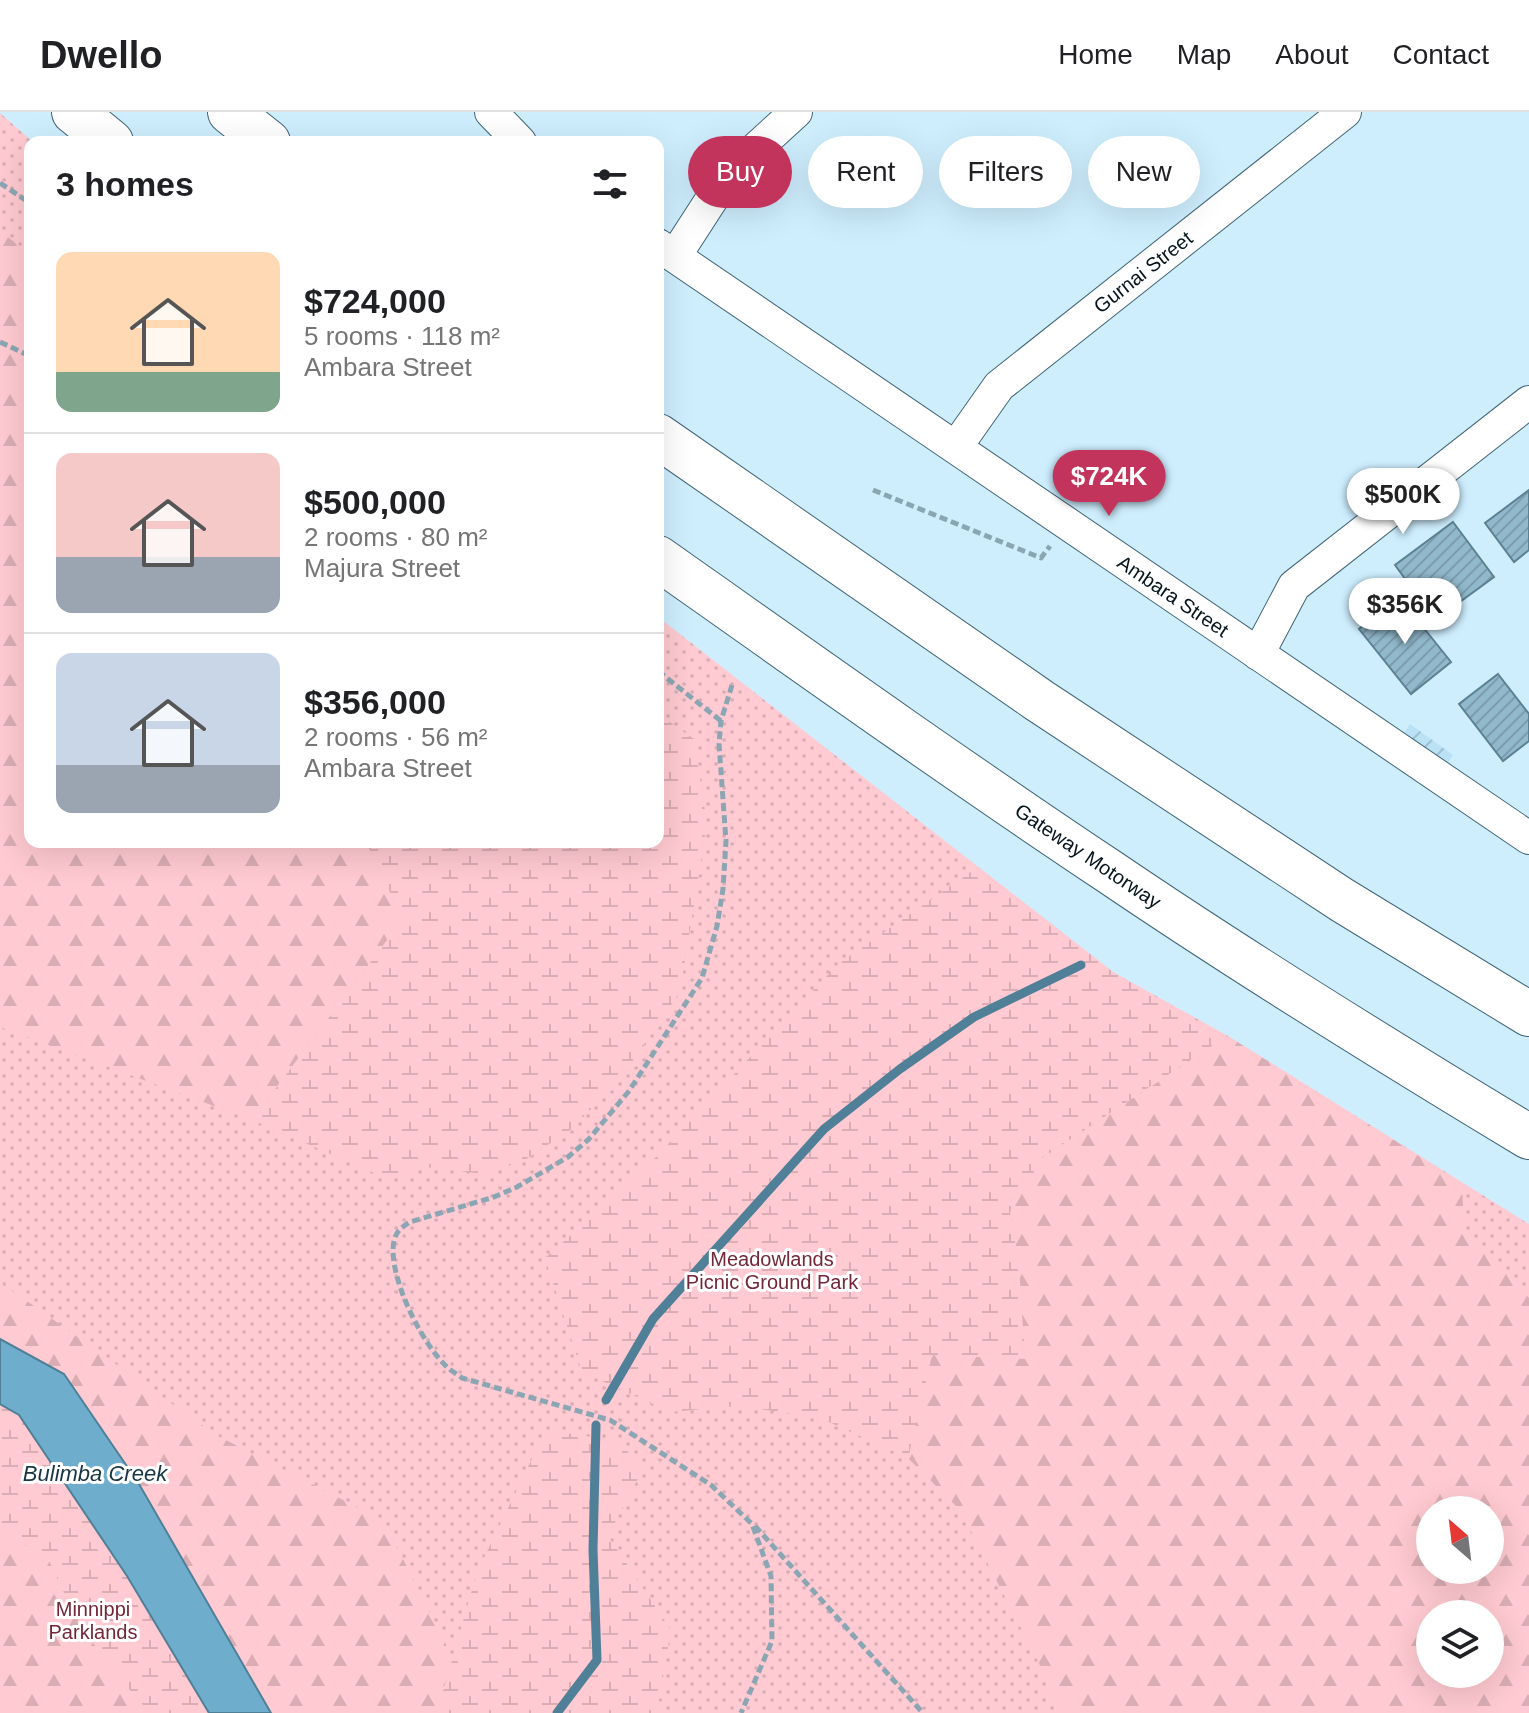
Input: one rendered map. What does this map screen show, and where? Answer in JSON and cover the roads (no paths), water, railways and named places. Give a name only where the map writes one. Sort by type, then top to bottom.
[{"type":"highway","points":[[74,112],[104,136]]},
{"type":"highway","points":[[230,112],[260,136]]},
{"type":"highway","points":[[664,440],[1066,718],[1342,900],[1529,1014]]},
{"type":"highway","name":"Gateway Motorway","points":[[664,562],[1112,874],[1323,1010],[1529,1137]]},
{"type":"street","points":[[666,251],[728,174],[796,112]]},
{"type":"street","name":"Gurnai Street","points":[[956,447],[999,386],[1345,112]]},
{"type":"street","name":"Ambara Street","points":[[666,251],[1529,838]]},
{"type":"street","points":[[1258,654],[1294,586],[1529,402]]},
{"type":"water","name":"Bulimba Creek","points":[[0,1339],[64,1374],[139,1484],[271,1713],[209,1713],[127,1576],[19,1415],[0,1404]]},
{"type":"waterway","points":[[606,1400],[653,1319],[824,1129],[900,1069],[974,1017],[1081,965]]},
{"type":"waterway","points":[[557,1713],[597,1660],[593,1550],[596,1425]]},
{"type":"park label","name":"Meadowlands Picnic Ground Park","points":[[772,1270]]},
{"type":"park label","name":"Minnippi Parklands","points":[[93,1620]]}]
